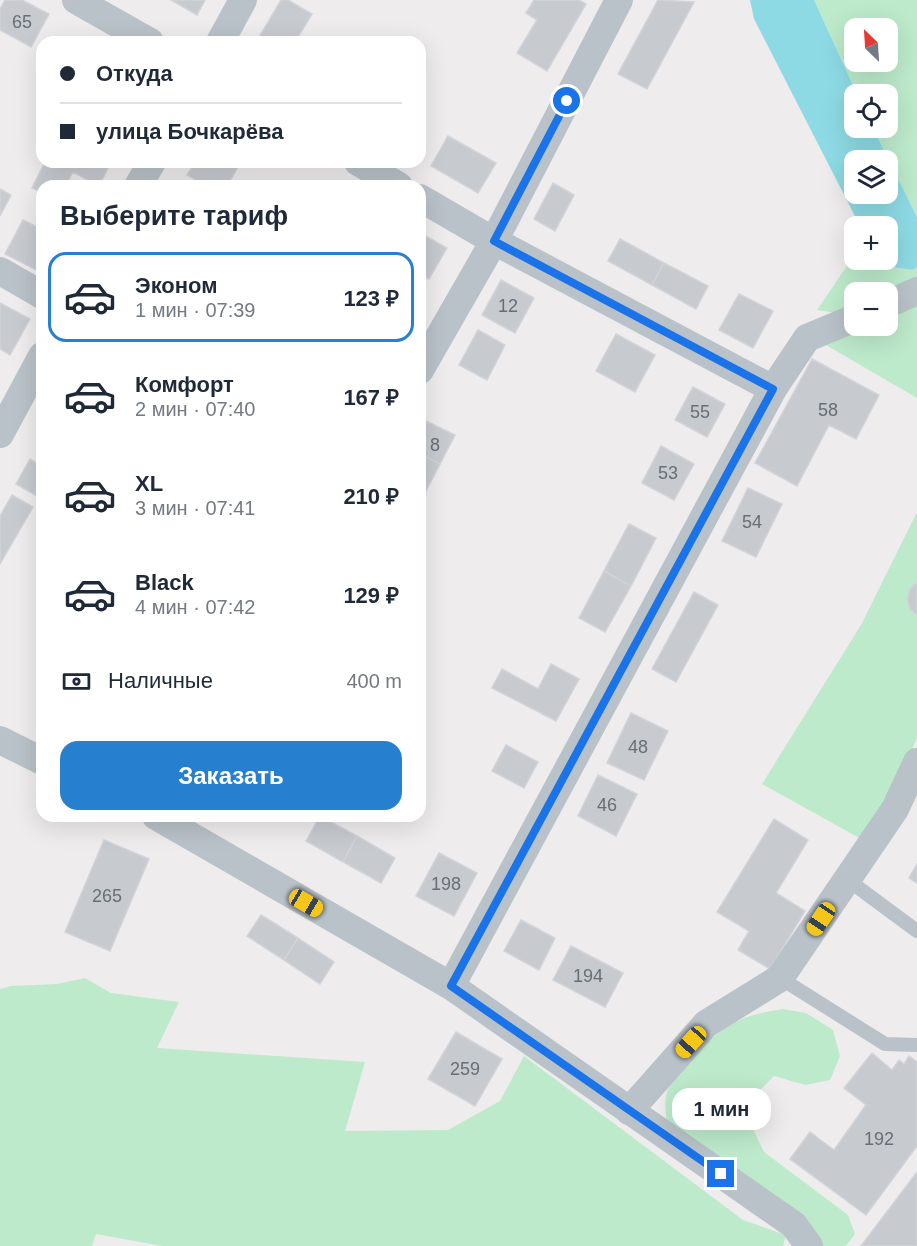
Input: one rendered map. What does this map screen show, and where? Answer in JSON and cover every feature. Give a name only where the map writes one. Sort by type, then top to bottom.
[{"type":"street","points":[[76,0],[139,36]]},
{"type":"street","points":[[223,36],[243,0]]},
{"type":"street","points":[[426,360],[494,241],[619,0]]},
{"type":"street","points":[[368,168],[389,180]]},
{"type":"street","points":[[426,201],[494,241],[773,389]]},
{"type":"street","points":[[0,270],[36,291]]},
{"type":"street","points":[[898,300],[917,291]]},
{"type":"street","points":[[451,986],[773,389],[807,338],[844,323]]},
{"type":"street","points":[[0,434],[36,367]]},
{"type":"street","points":[[0,740],[36,758]]},
{"type":"street","points":[[629,1111],[706,1024],[780,978],[896,809],[917,762]]},
{"type":"street","points":[[170,822],[451,986],[794,1225],[809,1246]]},
{"type":"lane","points":[[848,880],[917,931]]},
{"type":"lane","points":[[780,978],[885,1044],[917,1045]]},
{"type":"green space","points":[[814,0],[917,0],[917,217],[898,179],[898,150],[884,150],[878,138],[898,138],[898,84],[852,84],[847,72],[898,72],[898,18],[844,18],[844,66]]},
{"type":"green space","points":[[917,267],[917,282],[898,289],[898,282],[844,282],[844,314],[817,310],[844,270],[898,270],[898,268],[913,270]]},
{"type":"green space","points":[[917,300],[917,398],[819,341],[844,331],[844,336],[898,336],[898,308]]},
{"type":"green space","points":[[917,512],[917,738],[888,805],[863,840],[762,784],[861,625]]},
{"type":"green space","points":[[85,978],[111,993],[179,1002],[157,1048],[365,1062],[345,1131],[448,1130],[500,1101],[524,1056],[743,1220],[786,1235],[783,1246],[162,1246],[96,1234],[92,1246],[0,1246],[0,989],[11,986],[57,984]]},
{"type":"green space","points":[[783,1009],[806,1013],[833,1030],[840,1056],[830,1080],[805,1085],[774,1076],[750,1100],[751,1125],[764,1152],[848,1215],[855,1234],[846,1246],[817,1246],[667,1125],[665,1104],[671,1082],[700,1048],[736,1022],[756,1014]]},
{"type":"water","points":[[750,0],[814,0],[844,66],[844,72],[847,72],[852,84],[844,84],[844,138],[878,138],[884,150],[844,150],[844,195],[754,19]]},
{"type":"water","points":[[898,179],[917,217],[917,267],[913,270],[898,268],[898,216],[855,216],[849,204],[898,204]]},
{"type":"building","points":[[5,0],[22,0],[49,14],[31,47],[0,30],[0,9]]},
{"type":"building","points":[[171,0],[205,0],[197,15]]},
{"type":"building","points":[[281,0],[288,0],[312,14],[299,36],[260,36]]},
{"type":"building","points":[[534,0],[579,0],[586,4],[547,71],[517,53],[537,20],[526,13]]},
{"type":"building","points":[[658,0],[694,2],[647,89],[618,74]]},
{"type":"building","points":[[448,136],[496,163],[478,193],[431,166]]},
{"type":"building","points":[[42,168],[108,168],[102,180],[88,180],[73,172],[68,180],[36,180]]},
{"type":"building","points":[[191,168],[238,168],[230,180],[196,180],[187,175]]},
{"type":"building","points":[[553,183],[574,195],[555,231],[534,219]]},
{"type":"building","points":[[0,189],[11,195],[0,216]]},
{"type":"building","points":[[23,220],[36,226],[36,270],[5,254]]},
{"type":"building","points":[[426,236],[447,248],[429,279],[426,277]]},
{"type":"building","points":[[620,239],[664,263],[652,285],[608,261]]},
{"type":"building","points":[[664,263],[708,286],[696,309],[652,285]]},
{"type":"building","points":[[501,280],[534,298],[515,333],[482,315]]},
{"type":"building","points":[[739,294],[773,311],[753,348],[719,330]]},
{"type":"building","points":[[0,303],[30,319],[10,355],[0,349]]},
{"type":"building","points":[[478,330],[505,345],[487,380],[459,365]]},
{"type":"building","points":[[616,334],[655,355],[635,392],[596,371]]},
{"type":"building","points":[[812,359],[879,395],[856,439],[829,425],[797,486],[755,463]]},
{"type":"building","points":[[693,387],[725,404],[707,437],[675,420]]},
{"type":"building","points":[[426,421],[455,435],[440,464],[426,457]]},
{"type":"building","points":[[661,446],[694,464],[674,500],[642,483]]},
{"type":"building","points":[[426,457],[440,464],[426,491]]},
{"type":"building","points":[[30,459],[36,462],[36,496],[16,484]]},
{"type":"building","points":[[748,488],[782,504],[756,557],[722,541]]},
{"type":"building","points":[[12,495],[33,507],[0,564],[0,516]]},
{"type":"building","points":[[629,524],[656,538],[631,586],[604,571]]},
{"type":"building","points":[[604,571],[631,586],[605,632],[579,618]]},
{"type":"building","points":[[917,582],[917,615],[910,609],[907,600],[910,589]]},
{"type":"building","points":[[694,592],[718,605],[676,682],[652,669]]},
{"type":"building","points":[[551,664],[579,679],[556,721],[492,688],[502,669],[538,689]]},
{"type":"building","points":[[631,713],[668,731],[644,780],[607,763]]},
{"type":"building","points":[[506,745],[538,762],[524,788],[492,771]]},
{"type":"building","points":[[598,775],[637,794],[616,836],[578,816]]},
{"type":"building","points":[[774,819],[808,840],[776,893],[805,911],[770,969],[738,950],[749,931],[717,912]]},
{"type":"building","points":[[317,822],[331,822],[357,836],[343,862],[306,841]]},
{"type":"building","points":[[357,836],[395,858],[381,883],[343,862]]},
{"type":"building","points":[[104,840],[149,859],[110,951],[65,932]]},
{"type":"building","points":[[439,853],[477,873],[454,916],[416,896]]},
{"type":"building","points":[[917,864],[917,883],[909,878]]},
{"type":"building","points":[[261,915],[298,938],[284,960],[247,936]]},
{"type":"building","points":[[521,920],[555,938],[539,970],[504,951]]},
{"type":"building","points":[[298,938],[334,962],[320,984],[284,960]]},
{"type":"building","points":[[571,946],[623,973],[605,1007],[553,980]]},
{"type":"building","points":[[456,1032],[502,1059],[475,1106],[428,1079]]},
{"type":"building","points":[[872,1053],[892,1070],[899,1060],[904,1064],[909,1056],[917,1062],[917,1146],[866,1215],[790,1159],[810,1132],[834,1150],[866,1105],[844,1088]]},
{"type":"building","points":[[917,1172],[917,1246],[861,1246]]},
{"type":"route","points":[[567,101],[494,241],[773,389],[451,986],[721,1174]]}]
